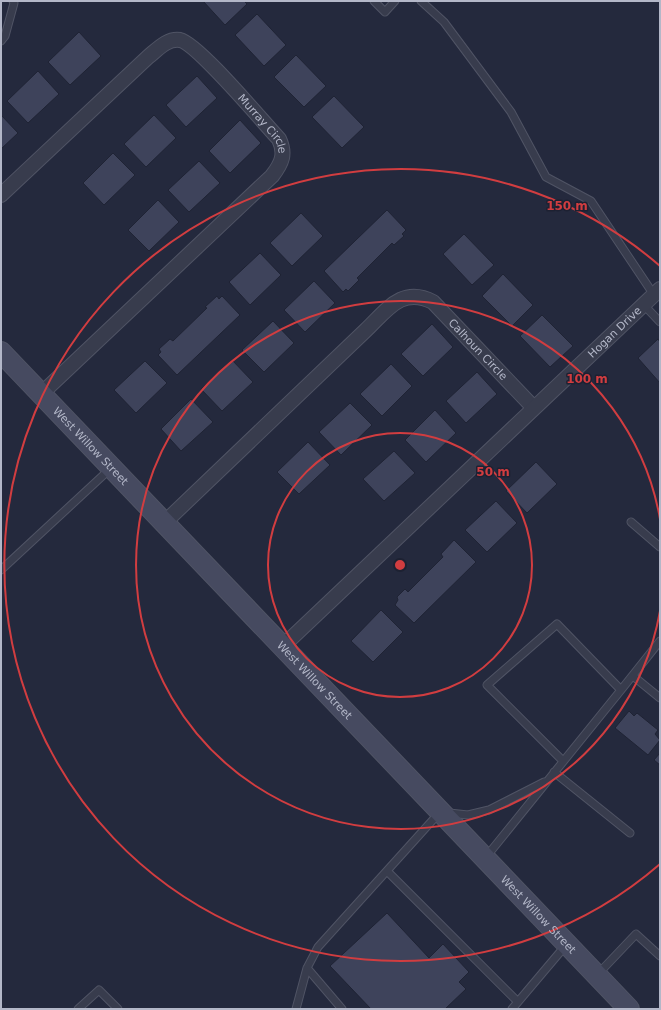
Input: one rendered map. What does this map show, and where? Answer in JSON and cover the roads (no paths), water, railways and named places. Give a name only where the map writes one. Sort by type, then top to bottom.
[{"type":"main road","name":"West Willow Street","points":[[1,352],[163,524],[628,1009]]},
{"type":"street","name":"Murray Circle","points":[[1,195],[148,57],[166,42],[172,40],[179,40],[192,47],[218,72],[278,139],[283,153],[282,161],[272,176],[40,395]]},
{"type":"street","name":"Calhoun Circle","points":[[163,524],[366,330],[399,300],[411,296],[422,296],[433,302],[534,407]]},
{"type":"street","name":"Hogan Drive","points":[[534,407],[652,296]]},
{"type":"street","points":[[282,648],[534,407]]},
{"type":"lane","points":[[1,41],[5,36],[14,4],[13,1]]},
{"type":"lane","points":[[374,1],[385,12],[395,1]]},
{"type":"lane","points":[[421,1],[444,22],[511,112],[546,177],[591,201],[652,296],[660,322]]},
{"type":"lane","points":[[1,570],[111,468]]},
{"type":"lane","points":[[631,522],[660,547]]},
{"type":"lane","points":[[563,761],[487,685],[556,624],[621,690]]},
{"type":"lane","points":[[484,859],[660,641]]},
{"type":"lane","points":[[633,676],[660,698]]},
{"type":"lane","points":[[554,772],[630,833]]},
{"type":"lane","points":[[296,1009],[306,968],[318,947],[440,812],[468,815],[489,810],[548,780]]},
{"type":"lane","points":[[387,871],[518,1002]]},
{"type":"lane","points":[[596,976],[636,934],[660,956]]},
{"type":"lane","points":[[512,1009],[566,944]]},
{"type":"lane","points":[[306,968],[342,1009]]},
{"type":"lane","points":[[78,1009],[99,990],[118,1009]]}]
